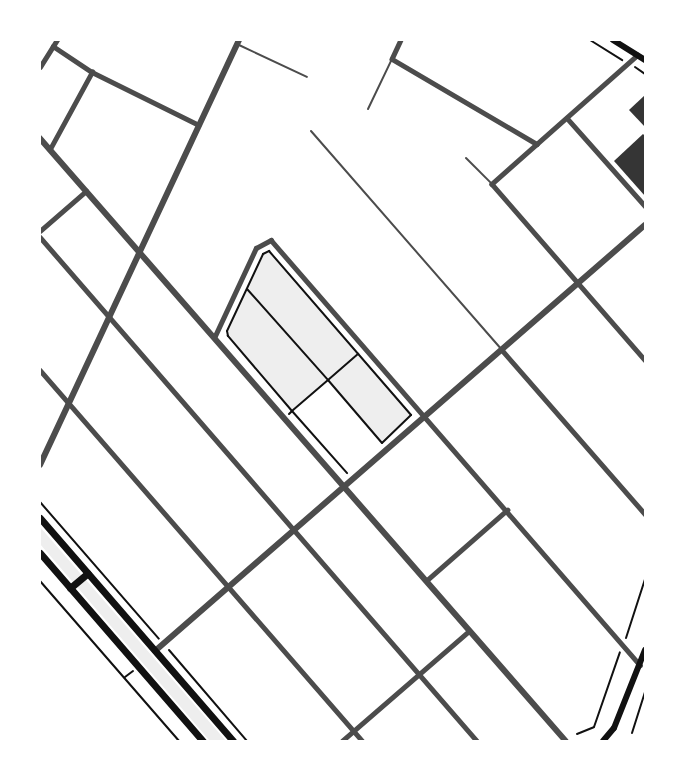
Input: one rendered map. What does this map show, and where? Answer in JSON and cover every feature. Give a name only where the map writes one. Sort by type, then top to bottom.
[{"type":"main road","points":[[613,40],[645,60]]},
{"type":"main road","points":[[40,518],[233,741]]},
{"type":"main road","points":[[40,553],[203,741]]},
{"type":"main road","points":[[70,588],[88,573]]},
{"type":"main road","points":[[606,740],[614,728],[645,650]]},
{"type":"street","points":[[40,67],[57,40]]},
{"type":"street","points":[[40,465],[238,42],[231,40]]},
{"type":"street","points":[[401,40],[392,59],[537,144]]},
{"type":"street","points":[[53,46],[92,72],[199,125]]},
{"type":"street","points":[[638,55],[492,184],[645,360]]},
{"type":"street","points":[[50,149],[92,72]]},
{"type":"street","points":[[567,118],[645,206]]},
{"type":"street","points":[[40,138],[566,741]]},
{"type":"street","points":[[40,230],[86,191]]},
{"type":"street","points":[[155,651],[645,225]]},
{"type":"street","points":[[40,237],[477,741]]},
{"type":"street","points":[[214,338],[256,248],[271,240],[640,664]]},
{"type":"street","points":[[502,350],[645,514]]},
{"type":"street","points":[[40,370],[362,741]]},
{"type":"street","points":[[426,581],[507,510]]},
{"type":"street","points":[[342,741],[470,631]]},
{"type":"lane","points":[[238,42],[307,77]]},
{"type":"lane","points":[[368,109],[392,59]]},
{"type":"lane","points":[[311,131],[502,350]]},
{"type":"lane","points":[[466,158],[492,184]]},
{"type":"path","points":[[590,40],[645,74]]},
{"type":"path","points":[[354,467],[347,473],[228,336],[227,331],[263,254],[269,251],[411,415],[375,449]]},
{"type":"path","points":[[241,280],[382,443]]},
{"type":"path","points":[[292,411],[365,348]]},
{"type":"path","points":[[40,502],[247,741]]},
{"type":"path","points":[[40,581],[179,741]]},
{"type":"path","points":[[632,733],[645,692]]},
{"type":"path","points":[[577,734],[594,727],[596,723]]},
{"type":"shaded area","points":[[269,251],[411,415],[382,443],[328,380],[292,411],[228,336],[227,331],[263,254]]},
{"type":"shaded area","points":[[40,527],[226,741],[210,741],[40,544]]},
{"type":"building","points":[[645,95],[645,127],[629,110]]},
{"type":"building","points":[[643,134],[645,136],[645,196],[614,161]]}]
